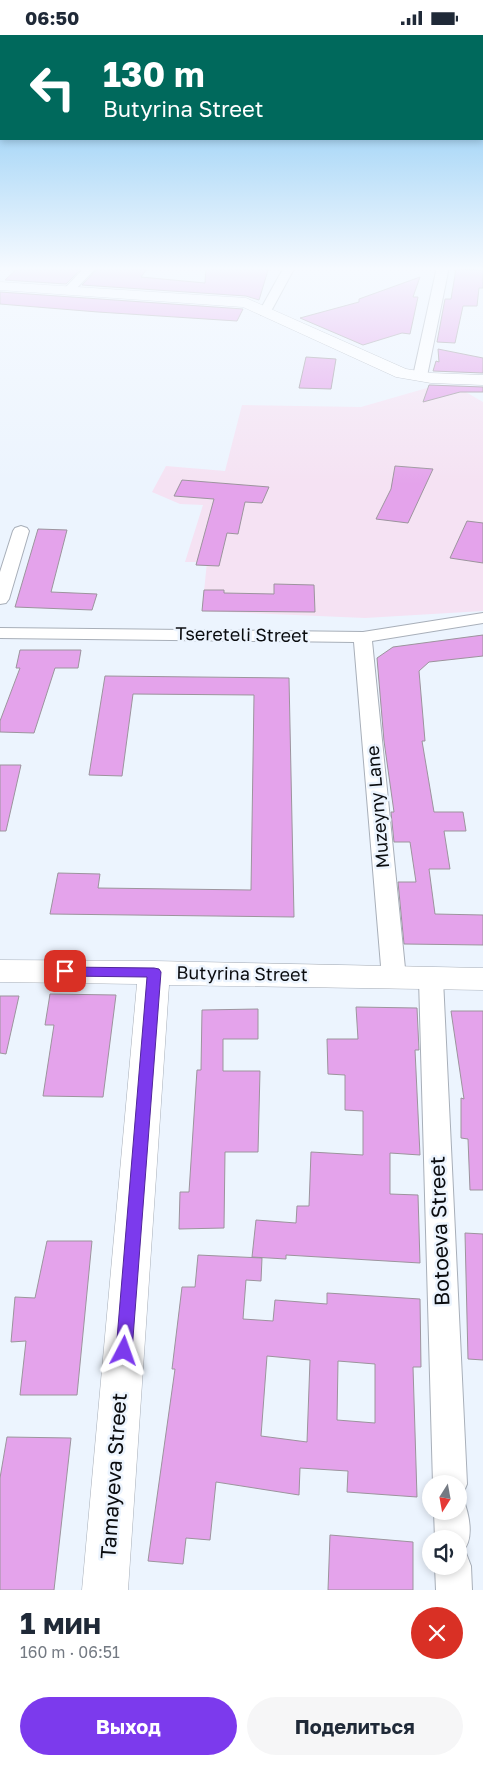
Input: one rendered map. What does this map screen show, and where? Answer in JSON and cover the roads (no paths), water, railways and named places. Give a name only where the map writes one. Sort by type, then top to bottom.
[{"type":"main road","points":[[326,340],[391,369],[420,377],[451,380],[483,380]]},
{"type":"main road","name":"Butyrina Street","points":[[0,971],[154,972],[483,979]]},
{"type":"main road","name":"Tamayeva Street","points":[[106,1590],[154,972]]},
{"type":"street","points":[[420,377],[428,340]]},
{"type":"street","points":[[0,599],[21,531]]},
{"type":"street","name":"Tsereteli Street","points":[[0,633],[363,637],[483,618]]},
{"type":"street","name":"Muzeyny Lane","points":[[363,637],[394,978]]},
{"type":"street","name":"Botoeva Street","points":[[431,979],[450,1475]]},
{"type":"street","points":[[453,1575],[454,1590]]}]
